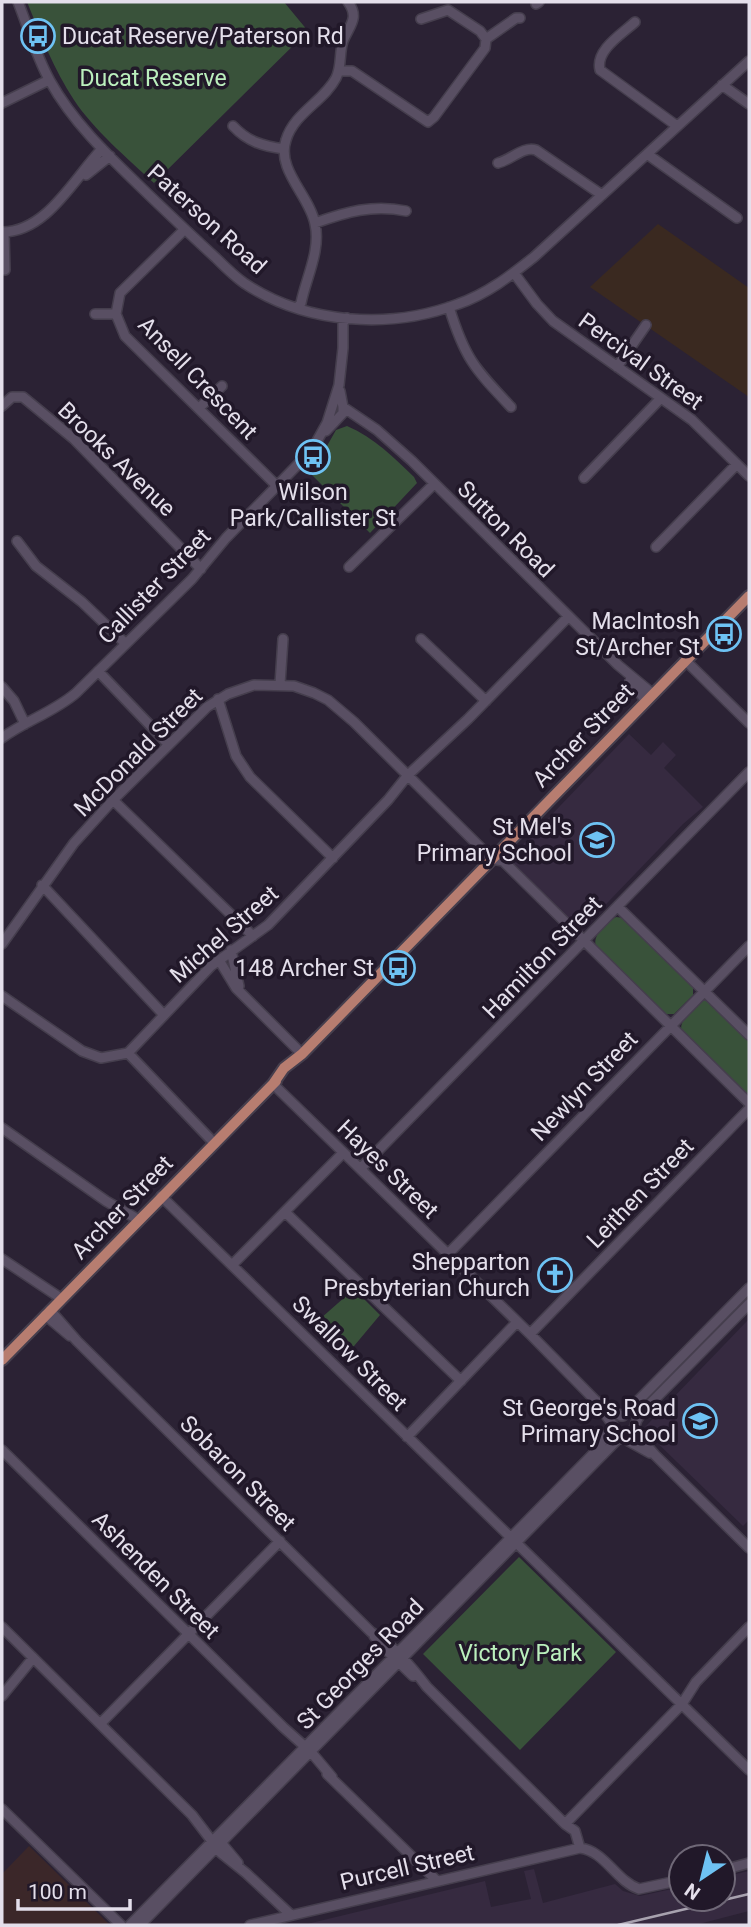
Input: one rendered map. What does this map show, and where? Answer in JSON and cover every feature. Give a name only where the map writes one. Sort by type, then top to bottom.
[{"type":"main road","name":"Archer Street","points":[[2,1360],[273,1084],[286,1066],[302,1054],[497,858],[749,596]]},
{"type":"street","name":"Paterson Road","points":[[18,2],[49,80],[80,124],[184,230],[242,282],[268,298],[297,308],[373,321],[415,316],[449,307],[489,290],[514,273],[749,61]]},
{"type":"street","points":[[297,308],[296,301],[306,282],[315,248],[315,223],[311,207],[291,176],[284,149],[285,140],[292,127],[332,84],[339,71],[343,40],[354,18],[348,2]]},
{"type":"street","points":[[339,71],[357,76],[428,122],[485,47],[486,39],[480,31],[448,10],[421,19]]},
{"type":"street","points":[[486,39],[516,18],[520,18]]},
{"type":"street","points":[[635,22],[602,52],[598,61],[600,70],[677,126]]},
{"type":"street","points":[[2,103],[49,80]]},
{"type":"street","points":[[722,85],[749,104]]},
{"type":"street","points":[[233,126],[260,146],[284,149]]},
{"type":"street","points":[[5,270],[3,232],[34,224],[76,182],[102,149]]},
{"type":"street","points":[[498,163],[526,150],[536,150],[602,195]]},
{"type":"street","points":[[647,154],[737,218]]},
{"type":"street","points":[[76,182],[110,156]]},
{"type":"street","points":[[315,223],[370,207],[405,211]]},
{"type":"street","name":"Ansell Crescent","points":[[184,230],[120,293],[116,314],[125,336],[277,486]]},
{"type":"street","name":"Percival Street","points":[[514,273],[553,321],[692,420],[749,476]]},
{"type":"street","points":[[449,307],[458,337],[469,360],[481,377],[511,407]]},
{"type":"street","points":[[95,314],[116,314]]},
{"type":"street","name":"Callister Street","points":[[2,738],[60,706],[98,671],[201,569],[226,538],[312,450],[338,410],[343,323],[346,318]]},
{"type":"street","points":[[617,367],[646,325]]},
{"type":"street","points":[[198,408],[222,386]]},
{"type":"street","name":"Brooks Avenue","points":[[2,406],[12,397],[23,397],[74,439],[201,569]]},
{"type":"street","points":[[584,478],[661,398]]},
{"type":"street","name":"Sutton Road","points":[[338,410],[366,422],[393,443],[650,697]]},
{"type":"street","points":[[656,547],[737,464]]},
{"type":"street","points":[[349,567],[434,484]]},
{"type":"street","points":[[17,541],[36,566],[82,602],[126,644]]},
{"type":"street","name":"Michel Street","points":[[128,1053],[219,960],[268,925],[568,617]]},
{"type":"street","points":[[279,684],[283,639]]},
{"type":"street","points":[[421,639],[486,701]]},
{"type":"street","points":[[685,660],[749,723]]},
{"type":"street","points":[[98,671],[168,744]]},
{"type":"street","name":"McDonald Street","points":[[2,944],[74,843],[168,744],[218,699],[254,685],[279,684],[302,688],[328,701],[497,858],[749,1102]]},
{"type":"street","points":[[2,687],[15,701],[25,724]]},
{"type":"street","points":[[218,699],[236,756],[250,777],[332,858]]},
{"type":"street","name":"Hamilton Street","points":[[361,1168],[749,772]]},
{"type":"street","points":[[113,800],[253,936]]},
{"type":"street","points":[[42,885],[164,1015]]},
{"type":"street","points":[[618,907],[749,1035]]},
{"type":"street","name":"Newlyn Street","points":[[447,1255],[749,946]]},
{"type":"street","points":[[231,950],[242,994]]},
{"type":"street","points":[[219,960],[242,994],[302,1054]]},
{"type":"street","points":[[2,996],[82,1051],[101,1058],[128,1053],[215,1144]]},
{"type":"street","name":"Hayes Street","points":[[273,1084],[530,1334],[595,1400],[613,1425]]},
{"type":"street","name":"Leithen Street","points":[[530,1334],[749,1109]]},
{"type":"street","points":[[2,1128],[135,1223]]},
{"type":"street","points":[[233,1264],[343,1153]]},
{"type":"street","name":"Swallow Street","points":[[161,1196],[749,1770]]},
{"type":"street","points":[[285,1212],[461,1381]]},
{"type":"street","name":"Sobaron Street","points":[[2,1259],[26,1276],[54,1307],[77,1341],[575,1831],[576,1848]]},
{"type":"street","points":[[621,1437],[629,1436],[634,1429],[644,1403],[657,1382],[749,1288]]},
{"type":"street","points":[[655,1455],[615,1433],[613,1425],[616,1419],[664,1390],[749,1304]]},
{"type":"street","points":[[407,1437],[517,1322]]},
{"type":"street","points":[[706,1332],[714,1340]]},
{"type":"street","points":[[657,1382],[664,1390]]},
{"type":"street","name":"Hayes Street","points":[[595,1400],[622,1416]]},
{"type":"street","points":[[622,1416],[630,1418],[634,1429],[655,1455],[749,1548]]},
{"type":"street","name":"St Georges Road","points":[[600,1451],[613,1425]]},
{"type":"street","name":"St Georges Road","points":[[130,1925],[263,1796],[600,1451],[621,1437]]},
{"type":"street","name":"Ashenden Street","points":[[2,1450],[436,1880]]},
{"type":"street","points":[[100,1724],[280,1541]]},
{"type":"street","points":[[2,1627],[291,1915]]},
{"type":"street","points":[[565,1824],[682,1704],[696,1682],[749,1627]]},
{"type":"street","points":[[5,1693],[36,1661]]},
{"type":"street","points":[[2,1809],[121,1925]]},
{"type":"street","name":"St Georges Road","points":[[140,1925],[216,1842]]},
{"type":"street","points":[[576,1848],[594,1852],[634,1887],[644,1889],[667,1883]]},
{"type":"street","name":"Purcell Street","points":[[250,1925],[576,1848]]},
{"type":"shaded area","points":[[658,224],[749,288],[749,397],[590,287]]},
{"type":"shaded area","name":"St Mel's Primary School","points":[[629,734],[651,755],[663,742],[676,755],[664,768],[703,807],[683,824],[586,925],[574,924],[514,864],[512,856]]},
{"type":"shaded area","name":"St George's Road Primary School","points":[[749,1319],[749,1520],[743,1526],[646,1432],[645,1427]]},
{"type":"shaded area","points":[[29,1846],[110,1925],[2,1925],[2,1874]]},
{"type":"shaded area","points":[[534,1869],[543,1903],[615,1884],[623,1891],[640,1896],[667,1890],[667,1913],[737,1913],[737,1874],[749,1871],[749,1911],[695,1925],[303,1925],[485,1881],[491,1907],[531,1899],[524,1871]]},
{"type":"green space","name":"Ducat Reserve","points":[[27,2],[284,2],[308,31],[154,183],[101,133],[74,100],[54,65]]},
{"type":"green space","points":[[347,426],[383,448],[417,483],[370,533],[308,471],[323,453],[336,430]]},
{"type":"green space","points":[[616,917],[624,918],[693,987],[693,995],[674,1014],[664,1014],[596,947],[598,934]]},
{"type":"green space","points":[[707,999],[749,1039],[749,1098],[681,1029],[690,1011]]},
{"type":"green space","points":[[354,1289],[380,1315],[344,1358],[312,1326]]},
{"type":"green space","name":"Victory Park","points":[[519,1557],[616,1652],[520,1750],[423,1654]]},
{"type":"railway","points":[[618,1925],[749,1894]]},
{"type":"place","name":"Ducat Reserve/Paterson Rd","points":[[38,36]]},
{"type":"place","name":"Wilson Park/Callister St","points":[[313,457]]},
{"type":"place","name":"MacIntosh St/Archer St","points":[[724,634]]},
{"type":"place","name":"St Mel's Primary School","points":[[597,840]]},
{"type":"place","name":"148 Archer St","points":[[398,968]]},
{"type":"place","name":"Shepparton Presbyterian Church","points":[[555,1275]]},
{"type":"place","name":"St George's Road Primary School","points":[[700,1421]]}]
